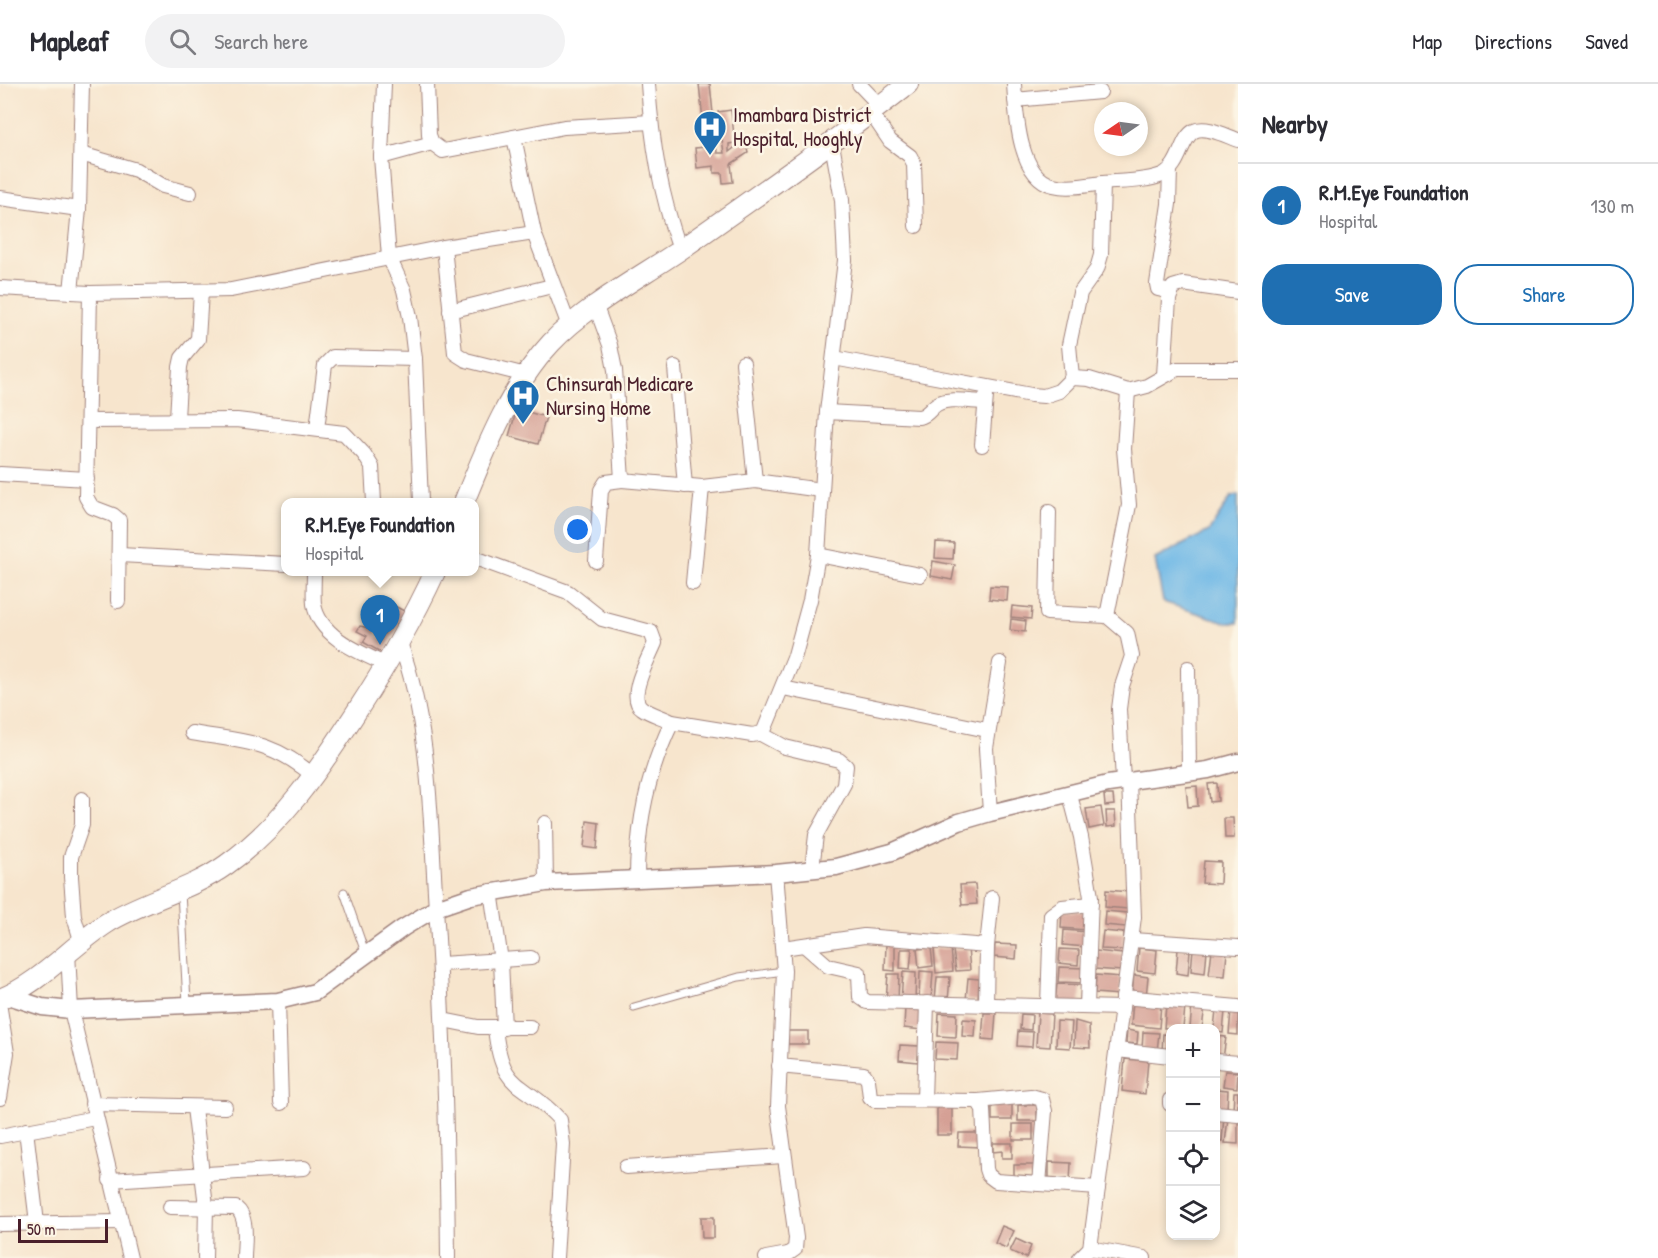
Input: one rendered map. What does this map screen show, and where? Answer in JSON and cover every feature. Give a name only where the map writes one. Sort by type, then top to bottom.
[{"type":"main road","points":[[466,498],[509,402],[526,375],[551,343],[569,326],[832,144],[908,84]]},
{"type":"main road","points":[[3,1001],[44,973],[75,946],[110,921],[225,866],[257,839],[315,777],[400,643],[433,576]]},
{"type":"street","points":[[71,292],[79,209],[82,84]]},
{"type":"street","points":[[384,84],[381,157],[388,257],[406,300],[415,359],[421,498]]},
{"type":"street","points":[[427,84],[428,120],[432,143],[443,151],[564,127],[651,122]]},
{"type":"street","points":[[648,84],[651,122],[663,202],[680,250]]},
{"type":"street","points":[[860,84],[876,110],[890,141],[910,156],[914,164],[916,226]]},
{"type":"street","points":[[1014,84],[1023,152],[1036,175],[1052,185],[1070,186],[1163,175],[1170,169],[1194,131],[1208,130],[1238,140]]},
{"type":"street","points":[[1015,100],[1100,92]]},
{"type":"street","points":[[514,137],[534,233],[552,286],[569,326]]},
{"type":"street","points":[[381,157],[432,143]]},
{"type":"street","points":[[761,734],[783,688],[808,610],[818,555],[828,412],[842,301],[844,242],[842,200],[832,144]]},
{"type":"street","points":[[81,154],[136,170],[163,186],[190,193]]},
{"type":"street","points":[[1170,169],[1169,204],[1157,284],[1158,289],[1171,292]]},
{"type":"street","points":[[1072,378],[1069,345],[1080,293],[1097,269],[1101,255],[1103,183]]},
{"type":"street","points":[[0,198],[79,209]]},
{"type":"street","points":[[0,288],[90,293],[231,290],[388,257],[534,233]]},
{"type":"street","points":[[444,247],[452,349],[459,358],[526,375]]},
{"type":"street","points":[[1164,375],[1173,287],[1183,284],[1238,292]]},
{"type":"street","points":[[450,311],[552,286]]},
{"type":"street","points":[[177,418],[180,367],[182,358],[198,339],[201,292]]},
{"type":"street","points":[[90,293],[88,503],[119,520],[118,601]]},
{"type":"street","points":[[596,307],[610,345],[615,370],[622,480]]},
{"type":"street","points":[[317,429],[325,365],[333,357],[415,359]]},
{"type":"street","points":[[834,358],[987,388],[1044,396],[1059,391],[1072,378],[1089,379],[1128,391],[1147,386],[1164,375],[1190,368],[1238,369]]},
{"type":"street","points":[[743,363],[755,482]]},
{"type":"street","points":[[675,367],[685,486]]},
{"type":"street","points":[[982,445],[987,388]]},
{"type":"street","points":[[1107,616],[1129,505],[1124,434],[1128,391]]},
{"type":"street","points":[[828,412],[918,417],[928,414],[939,403],[947,401],[985,402]]},
{"type":"street","points":[[88,421],[177,418],[237,420],[344,433],[364,454],[372,467],[374,498]]},
{"type":"street","points":[[0,474],[87,479]]},
{"type":"street","points":[[596,561],[600,490],[606,482],[622,480],[702,487],[755,482],[822,490]]},
{"type":"street","points":[[693,583],[702,487]]},
{"type":"street","points":[[1049,512],[1047,613],[1107,616],[1127,633],[1132,656],[1119,698],[1134,893],[1132,940],[1090,1248],[1080,1258]]},
{"type":"street","points":[[120,555],[281,564]]},
{"type":"street","points":[[818,555],[920,575]]},
{"type":"street","points":[[479,560],[562,589],[602,619],[651,632],[655,643],[635,691],[641,708],[672,722],[761,734],[785,747],[839,760],[846,766],[844,784],[816,835],[812,869]]},
{"type":"street","points":[[314,576],[314,605],[324,624],[340,641],[387,665]]},
{"type":"street","points":[[423,576],[425,593]]},
{"type":"street","points":[[400,643],[416,693],[427,757],[441,964],[448,1258]]},
{"type":"street","points":[[990,813],[985,766],[987,730],[1000,663]]},
{"type":"street","points":[[1188,668],[1190,773]]},
{"type":"street","points":[[783,688],[987,730]]},
{"type":"street","points":[[637,878],[641,813],[663,742],[672,722]]},
{"type":"street","points":[[192,733],[271,747],[295,759],[315,777]]},
{"type":"street","points":[[0,1098],[7,1053],[3,1001],[71,1010],[278,1001],[315,992],[384,940],[436,908],[491,891],[546,883],[776,873],[863,861],[908,845],[959,822],[990,813],[1126,781],[1190,773],[1238,762]]},
{"type":"street","points":[[1070,795],[1081,837],[1091,904],[1087,1006]]},
{"type":"street","points":[[82,799],[82,825],[73,848],[71,877],[75,946],[71,1010],[130,1258]]},
{"type":"street","points":[[545,823],[546,883]]},
{"type":"street","points":[[766,1258],[788,1254],[795,1249],[778,1106],[784,971],[776,873]]},
{"type":"street","points":[[491,891],[501,961],[498,1054],[504,1070],[514,1083],[560,1120],[562,1144],[556,1258]]},
{"type":"street","points":[[986,1005],[987,946],[992,898]]},
{"type":"street","points":[[1048,1005],[1051,915],[1062,907],[1091,904]]},
{"type":"street","points":[[783,948],[864,936],[987,946]]},
{"type":"street","points":[[1132,940],[1238,947]]},
{"type":"street","points":[[804,945],[828,966],[859,974],[860,997],[863,1001],[1087,1006],[1122,1003],[1238,1007]]},
{"type":"street","points":[[441,964],[531,958]]},
{"type":"street","points":[[278,1001],[281,1103]]},
{"type":"street","points":[[924,1100],[927,1003]]},
{"type":"street","points":[[443,1020],[500,1028],[530,1027]]},
{"type":"street","points":[[1117,1050],[1166,1056]]},
{"type":"street","points":[[1220,1062],[1238,1064]]},
{"type":"street","points":[[779,1066],[864,1074],[868,1080],[870,1097],[874,1100],[978,1101],[1031,1096],[1042,1099],[1045,1111],[1039,1184]]},
{"type":"street","points":[[978,1101],[984,1114],[987,1174],[996,1181],[1098,1188]]},
{"type":"street","points":[[92,1104],[225,1107]]},
{"type":"street","points":[[194,1108],[206,1206],[205,1258]]},
{"type":"street","points":[[1220,1113],[1238,1115]]},
{"type":"street","points":[[0,1136],[95,1118]]},
{"type":"street","points":[[26,1130],[37,1223]]},
{"type":"street","points":[[626,1167],[783,1156]]},
{"type":"street","points":[[110,1180],[304,1168]]},
{"type":"street","points":[[170,1207],[229,1206],[240,1211],[244,1222],[244,1258]]},
{"type":"street","points":[[0,1224],[121,1222]]},
{"type":"street","points":[[1090,1248],[1144,1258]]},
{"type":"lane","points":[[181,889],[187,1005]]},
{"type":"lane","points":[[344,892],[366,955]]},
{"type":"lane","points":[[634,1007],[739,977],[784,971]]},
{"type":"water","points":[[1238,495],[1238,623],[1228,623],[1163,602],[1155,559],[1209,531],[1231,497]]},
{"type":"building","points":[[699,84],[710,84],[717,153],[724,153],[718,112],[731,110],[735,143],[729,144],[729,152],[747,138],[751,146],[747,149],[748,153],[731,164],[733,182],[723,183],[722,173],[714,173],[714,166],[697,168],[695,148],[706,147]]},
{"type":"building","points":[[517,409],[546,417],[538,444],[509,436]]},
{"type":"building","points":[[936,542],[954,543],[953,559],[935,558]]},
{"type":"building","points":[[933,561],[955,565],[952,580],[931,576]]},
{"type":"building","points":[[990,586],[1008,587],[1007,601],[989,599]]},
{"type":"building","points":[[391,604],[406,612],[384,654],[363,642],[367,636],[357,631],[360,626],[369,628],[370,625],[378,629],[375,635],[381,639],[394,615],[388,611]]},
{"type":"building","points":[[1012,606],[1032,608],[1031,619],[1011,617]]},
{"type":"building","points":[[1011,619],[1026,621],[1025,632],[1010,630]]},
{"type":"building","points":[[1217,783],[1218,801],[1210,802],[1208,784]]},
{"type":"building","points":[[1197,786],[1198,806],[1188,807],[1186,787]]},
{"type":"building","points":[[1104,795],[1113,795],[1114,805],[1105,806]]},
{"type":"building","points":[[1101,807],[1104,826],[1089,829],[1086,809]]},
{"type":"building","points":[[1106,811],[1115,811],[1116,826],[1107,827]]},
{"type":"building","points":[[1224,818],[1233,818],[1234,838],[1225,838]]},
{"type":"building","points":[[587,821],[599,823],[597,849],[584,847]]},
{"type":"building","points":[[1204,861],[1221,862],[1220,884],[1202,883]]},
{"type":"building","points":[[975,884],[977,904],[962,905],[960,885]]},
{"type":"building","points":[[1106,890],[1130,892],[1128,909],[1105,907]]},
{"type":"building","points":[[1062,910],[1088,912],[1087,930],[1061,928]]},
{"type":"building","points":[[1105,911],[1127,913],[1126,927],[1104,925]]},
{"type":"building","points":[[1064,930],[1087,932],[1086,947],[1063,945]]},
{"type":"building","points":[[1103,931],[1124,933],[1123,950],[1101,949]]},
{"type":"building","points":[[886,944],[895,946],[895,971],[885,970]]},
{"type":"building","points":[[995,944],[1017,945],[1016,959],[994,957]]},
{"type":"building","points":[[931,948],[933,966],[919,968],[917,949]]},
{"type":"building","points":[[951,948],[953,971],[936,973],[934,949]]},
{"type":"building","points":[[968,948],[970,970],[956,971],[953,950]]},
{"type":"building","points":[[1139,948],[1157,950],[1155,973],[1137,971]]},
{"type":"building","points":[[901,949],[912,949],[910,969],[900,968]]},
{"type":"building","points":[[1060,949],[1079,950],[1078,965],[1059,963]]},
{"type":"building","points":[[1178,949],[1190,950],[1188,975],[1176,973]]},
{"type":"building","points":[[1193,949],[1207,950],[1205,973],[1191,971]]},
{"type":"building","points":[[1212,950],[1227,951],[1225,976],[1209,975]]},
{"type":"building","points":[[1096,951],[1123,954],[1122,971],[1095,969]]},
{"type":"building","points":[[1059,967],[1084,968],[1083,983],[1058,982]]},
{"type":"building","points":[[920,971],[933,972],[931,1000],[919,1000]]},
{"type":"building","points":[[903,972],[916,973],[915,1002],[901,1001]]},
{"type":"building","points":[[888,974],[899,974],[898,1002],[886,1001]]},
{"type":"building","points":[[1096,975],[1121,977],[1120,995],[1095,993]]},
{"type":"building","points":[[1134,975],[1148,977],[1146,997],[1132,995]]},
{"type":"building","points":[[937,977],[950,977],[948,1001],[935,1000]]},
{"type":"building","points":[[968,978],[979,979],[978,1001],[966,1000]]},
{"type":"building","points":[[1057,984],[1081,985],[1080,1004],[1055,1002]]},
{"type":"building","points":[[1133,1001],[1161,1004],[1159,1028],[1131,1025]]},
{"type":"building","points":[[1166,1005],[1185,1007],[1183,1024],[1166,1024],[1164,1028]]},
{"type":"building","points":[[1192,1005],[1205,1006],[1203,1024],[1190,1024]]},
{"type":"building","points":[[905,1007],[924,1008],[922,1030],[904,1028]]},
{"type":"building","points":[[1216,1010],[1225,1011],[1223,1033],[1220,1033],[1220,1024],[1214,1024]]},
{"type":"building","points":[[1231,1011],[1238,1011],[1238,1035],[1229,1034]]},
{"type":"building","points":[[939,1013],[957,1014],[956,1037],[938,1036]]},
{"type":"building","points":[[984,1013],[996,1013],[994,1040],[982,1039]]},
{"type":"building","points":[[1038,1013],[1052,1014],[1050,1047],[1036,1046]]},
{"type":"building","points":[[1021,1014],[1032,1015],[1031,1030],[1020,1029]]},
{"type":"building","points":[[963,1019],[976,1020],[975,1037],[962,1036]]},
{"type":"building","points":[[1057,1021],[1072,1022],[1070,1048],[1056,1047]]},
{"type":"building","points":[[1075,1021],[1089,1025],[1090,1048],[1074,1047]]},
{"type":"building","points":[[1127,1030],[1138,1032],[1137,1044],[1126,1043]]},
{"type":"building","points":[[788,1031],[808,1031],[808,1044],[788,1044]]},
{"type":"building","points":[[1018,1031],[1033,1032],[1032,1047],[1017,1046]]},
{"type":"building","points":[[1143,1032],[1159,1033],[1157,1051],[1142,1049]]},
{"type":"building","points":[[1163,1034],[1166,1034],[1166,1052],[1162,1051]]},
{"type":"building","points":[[1220,1036],[1226,1037],[1223,1059],[1220,1059]]},
{"type":"building","points":[[936,1042],[958,1043],[957,1060],[935,1059]]},
{"type":"building","points":[[900,1045],[919,1046],[918,1062],[899,1060]]},
{"type":"building","points":[[1125,1059],[1148,1061],[1145,1094],[1122,1091]]},
{"type":"building","points":[[1225,1071],[1238,1072],[1237,1088],[1223,1086]]},
{"type":"building","points":[[1220,1089],[1228,1090],[1227,1109],[1220,1108]]},
{"type":"building","points":[[1234,1092],[1238,1092],[1238,1110],[1233,1110]]},
{"type":"building","points":[[992,1104],[1012,1104],[1012,1120],[992,1120]]},
{"type":"building","points":[[1018,1105],[1037,1105],[1037,1121],[1018,1121]]},
{"type":"building","points":[[937,1107],[952,1107],[952,1135],[937,1135]]},
{"type":"building","points":[[1220,1116],[1224,1116],[1222,1141],[1220,1141]]},
{"type":"building","points":[[1228,1118],[1238,1119],[1238,1144],[1225,1143]]},
{"type":"building","points":[[1013,1124],[1033,1124],[1033,1140],[1013,1140]]},
{"type":"building","points":[[959,1133],[981,1133],[981,1147],[958,1146]]},
{"type":"building","points":[[993,1143],[1012,1143],[1012,1158],[1002,1158],[1002,1151],[993,1152]]},
{"type":"building","points":[[1049,1162],[1071,1163],[1070,1182],[1049,1181]]},
{"type":"building","points":[[1014,1165],[1035,1165],[1035,1178],[1014,1178]]},
{"type":"building","points":[[701,1217],[714,1217],[714,1238],[702,1238]]},
{"type":"building","points":[[1002,1226],[1014,1231],[1006,1248],[995,1243]]},
{"type":"building","points":[[1016,1239],[1031,1246],[1026,1258],[1010,1251]]},
{"type":"place","name":"Imambara District Hospital, Hooghly","points":[[710,156]]},
{"type":"place","name":"Chinsurah Medicare Nursing Home","points":[[523,425]]},
{"type":"place","name":"R.M.Eye Foundation","points":[[380,645]]}]
